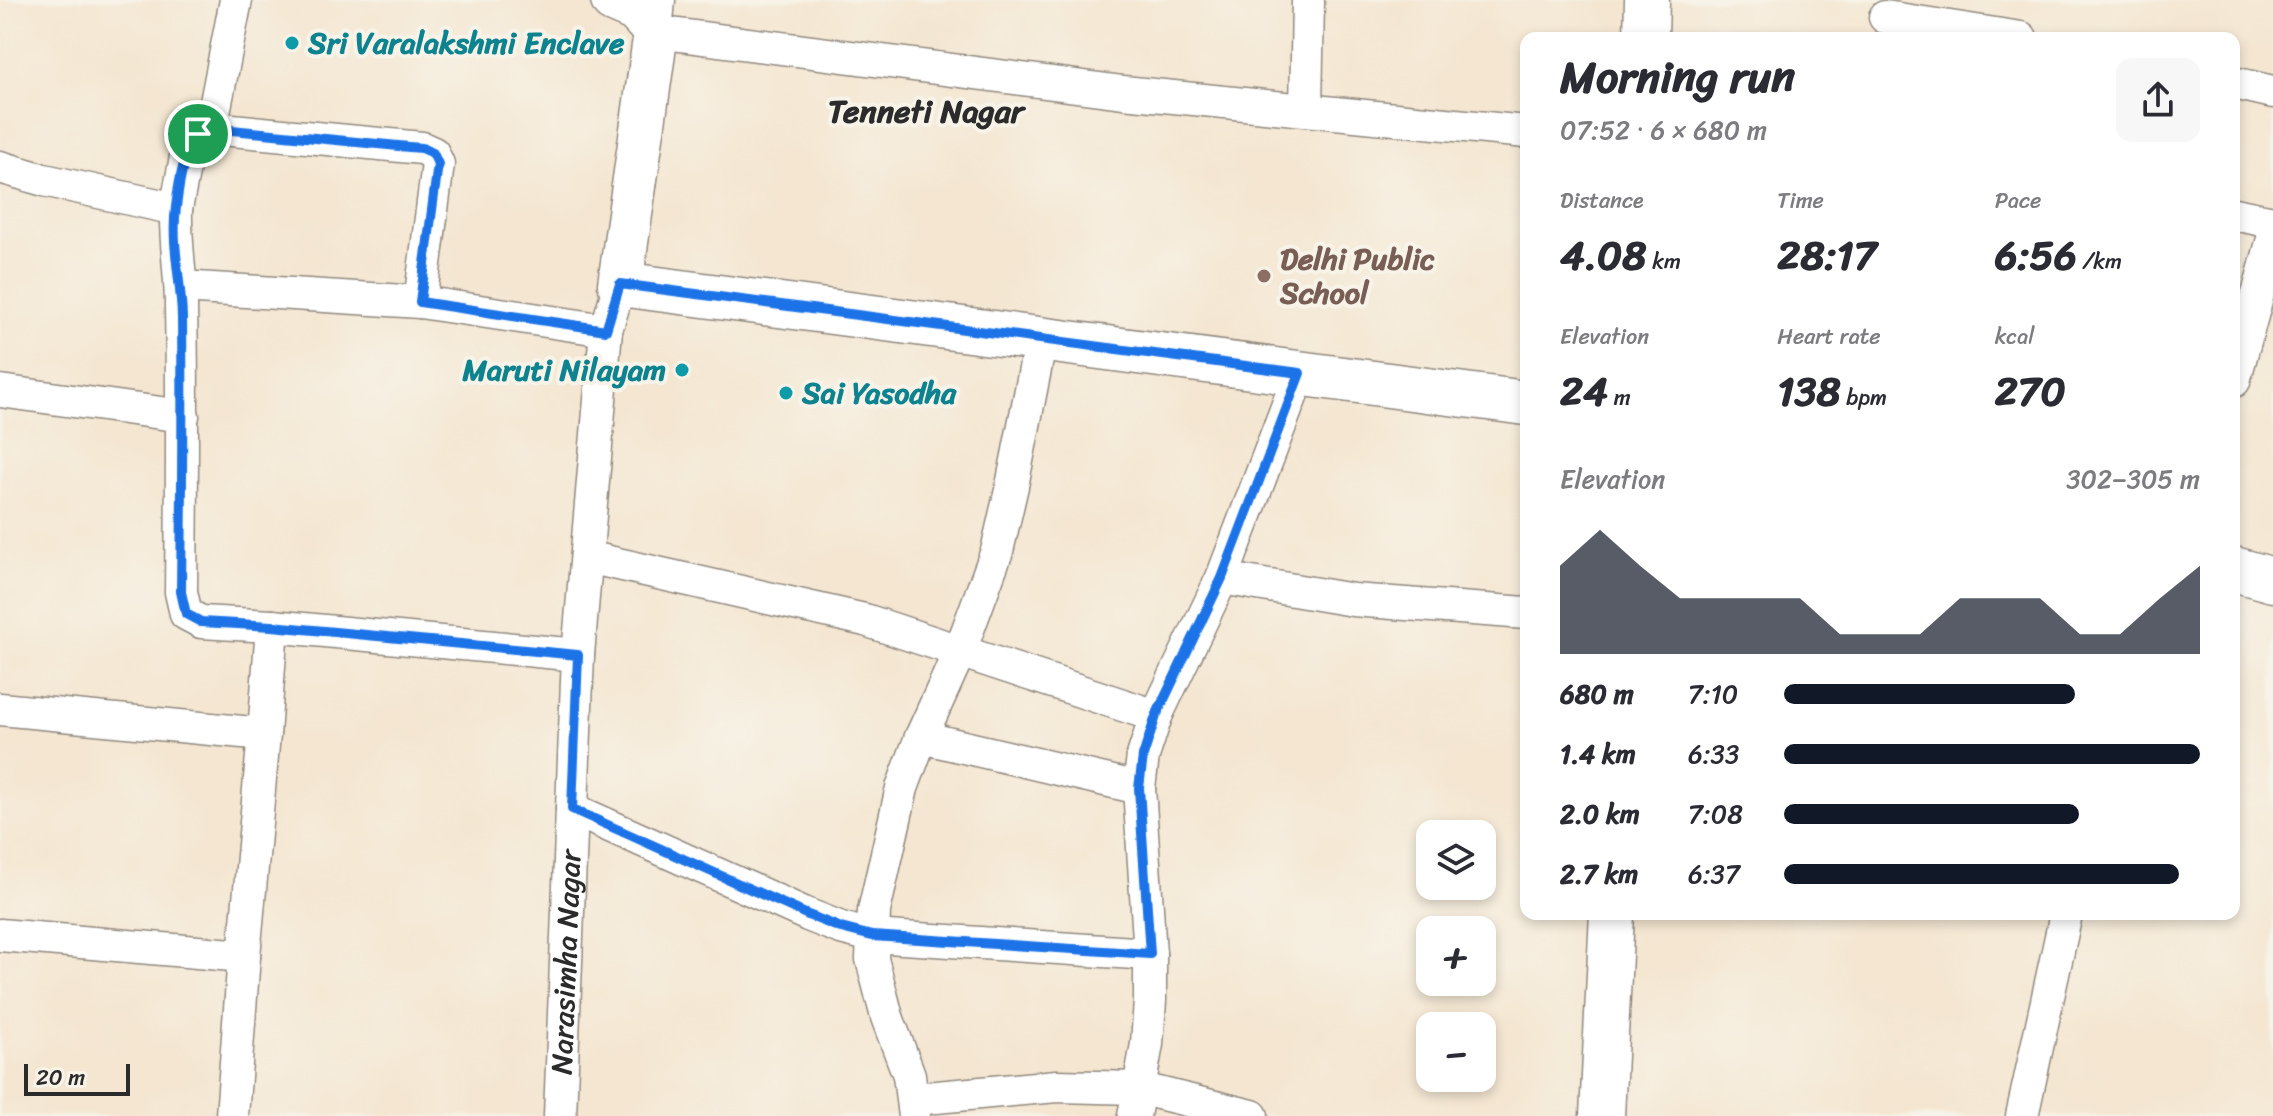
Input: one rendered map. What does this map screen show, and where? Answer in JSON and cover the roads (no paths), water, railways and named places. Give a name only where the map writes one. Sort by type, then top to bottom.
[{"type":"main road","points":[[613,0],[657,16],[620,284],[1520,402]]},
{"type":"main road","points":[[1646,32],[1647,0]]},
{"type":"main road","points":[[2240,571],[2273,580]]},
{"type":"main road","points":[[1602,1116],[1612,920]]},
{"type":"street","points":[[211,128],[236,0]]},
{"type":"street","points":[[1306,110],[1308,0]]},
{"type":"street","points":[[657,16],[1123,92],[1520,131]]},
{"type":"street","points":[[1885,17],[1982,32]]},
{"type":"street","points":[[2240,84],[2273,92]]},
{"type":"street","points":[[420,302],[438,164],[433,153],[422,148],[211,128],[198,134],[187,152],[176,209],[175,239],[181,287],[181,592],[186,614],[201,622],[578,655]]},
{"type":"street","points":[[0,167],[44,180],[176,209]]},
{"type":"street","points":[[2240,215],[2273,222]]},
{"type":"street","points":[[2240,359],[2273,239]]},
{"type":"street","name":"Narasimha Nagar","points":[[560,1116],[578,655],[606,330],[620,284]]},
{"type":"street","points":[[181,287],[420,302],[606,330]]},
{"type":"street","points":[[1041,339],[997,551],[960,651],[902,788],[885,855],[874,911],[872,959],[887,1017],[909,1075],[914,1108],[1057,1086],[1136,1102],[1252,1116]]},
{"type":"street","points":[[1136,1102],[1147,1044],[1150,954],[1139,788],[1143,756],[1156,716],[1222,578],[1300,373]]},
{"type":"street","points":[[0,391],[183,416]]},
{"type":"street","points":[[587,557],[865,620],[1156,716]]},
{"type":"street","points":[[1222,578],[1353,600],[1520,613]]},
{"type":"street","points":[[232,1116],[272,626]]},
{"type":"street","points":[[0,709],[264,734]]},
{"type":"street","points":[[921,737],[1139,788]]},
{"type":"street","points":[[572,809],[794,909],[841,928],[872,936],[1150,954]]},
{"type":"street","points":[[2022,1116],[2065,920]]},
{"type":"street","points":[[0,935],[244,956]]},
{"type":"place","name":"Sri Varalakshmi Enclave","points":[[292,43]]},
{"type":"place","name":"Delhi Public School","points":[[1264,276]]},
{"type":"place","name":"Maruti Nilayam","points":[[682,370]]},
{"type":"place","name":"Sai Yasodha","points":[[786,393]]},
{"type":"district","name":"Tenneti Nagar","points":[[926,111]]}]
